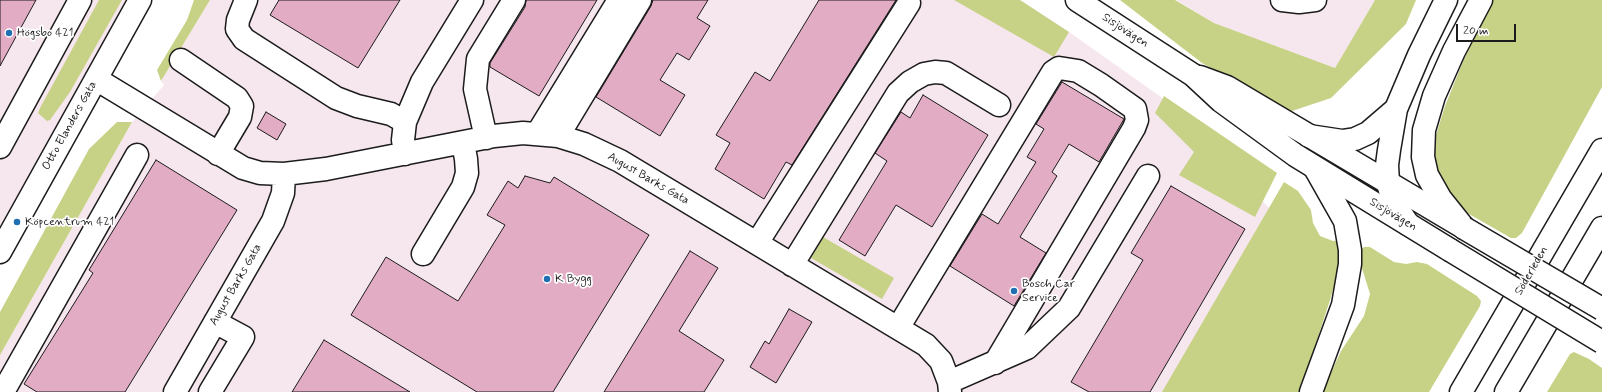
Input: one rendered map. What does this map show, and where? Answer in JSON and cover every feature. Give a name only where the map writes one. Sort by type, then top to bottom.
[{"type":"main road","points":[[0,147],[80,0]]},
{"type":"main road","name":"Otto Elanders Gata","points":[[0,252],[140,0]]},
{"type":"main road","points":[[246,0],[238,20],[237,29],[244,39],[336,98],[357,106],[391,114],[405,122]]},
{"type":"main road","points":[[405,154],[403,140],[405,122],[422,82],[472,0]]},
{"type":"main road","points":[[486,138],[475,89],[478,59],[514,0]]},
{"type":"main road","points":[[548,135],[619,0]]},
{"type":"main road","points":[[548,135],[640,0]]},
{"type":"main road","name":"Sisjövägen","points":[[1077,0],[1193,74],[1227,87],[1602,309]]},
{"type":"main road","points":[[1282,0],[1299,2],[1315,0]]},
{"type":"main road","points":[[1408,224],[1393,202],[1388,183],[1387,165],[1389,150],[1396,109],[1419,55],[1446,0]]},
{"type":"main road","points":[[1464,228],[1440,198],[1426,175],[1423,157],[1424,130],[1434,96],[1454,52],[1481,0]]},
{"type":"main road","points":[[757,243],[909,3]]},
{"type":"main road","points":[[181,60],[237,98],[242,106],[240,117],[218,154]]},
{"type":"main road","points":[[898,328],[1053,72],[1059,68],[1078,71],[1102,85],[1135,109],[1137,120],[995,363]]},
{"type":"main road","points":[[792,265],[898,93],[910,82],[924,74],[935,72],[946,73],[999,105]]},
{"type":"main road","name":"Sisjövägen","points":[[1193,74],[1220,101],[1315,168],[1602,342]]},
{"type":"main road","name":"August Barks Gata","points":[[96,79],[218,154],[243,168],[260,173],[284,174],[326,169],[486,138],[523,133],[548,135],[584,144],[620,161],[926,345],[941,361],[950,387]]},
{"type":"main road","points":[[1309,136],[1342,141],[1356,139],[1368,133],[1396,109]]},
{"type":"main road","points":[[423,254],[464,187],[467,166],[463,143]]},
{"type":"main road","name":"Söderleden","points":[[1461,392],[1602,150]]},
{"type":"main road","points":[[3,392],[137,155]]},
{"type":"main road","points":[[1311,392],[1343,305],[1350,264],[1350,250],[1345,221],[1315,168]]},
{"type":"main road","name":"August Barks Gata","points":[[175,392],[274,221],[283,193],[284,174]]},
{"type":"main road","points":[[950,387],[984,366],[995,363],[1028,348],[1069,308],[1148,176]]},
{"type":"main road","points":[[1506,392],[1602,228]]},
{"type":"main road","points":[[210,392],[243,337],[215,322]]},
{"type":"shaded area","points":[[0,0],[126,0],[0,230]]},
{"type":"shaded area","points":[[210,0],[1020,0],[1069,32],[1161,97],[1271,210],[1164,392],[0,392],[0,355],[132,122],[164,85],[161,81]]},
{"type":"shaded area","points":[[1176,0],[1375,0],[1335,68],[1214,23]]},
{"type":"green space","points":[[99,0],[122,0],[70,92],[50,120],[47,121],[38,113],[40,108]]},
{"type":"green space","points":[[194,0],[210,0],[161,81],[157,70],[187,20]]},
{"type":"green space","points":[[954,0],[1020,0],[1069,32],[1054,57]]},
{"type":"green space","points":[[1120,0],[1175,0],[1214,23],[1335,68],[1375,0],[1416,0],[1406,24],[1331,98],[1289,112],[1202,63]]},
{"type":"green space","points":[[1493,0],[1602,0],[1602,87],[1522,233],[1516,238],[1511,238],[1469,214],[1454,201],[1441,182],[1433,162],[1436,135],[1445,106],[1464,59]]},
{"type":"green space","points":[[1164,96],[1277,173],[1255,217],[1179,175],[1194,152],[1155,113]]},
{"type":"green space","points":[[117,122],[132,122],[0,355],[0,312],[89,149]]},
{"type":"green space","points":[[1284,182],[1298,191],[1311,210],[1313,223],[1320,236],[1333,241],[1342,240],[1340,265],[1300,392],[1162,392]]},
{"type":"green space","points":[[823,237],[894,278],[882,299],[811,258]]},
{"type":"green space","points":[[1364,247],[1370,247],[1394,262],[1406,264],[1417,262],[1427,264],[1477,296],[1481,301],[1480,306],[1429,392],[1322,392],[1341,351],[1364,316],[1370,294],[1361,265],[1360,251]]},
{"type":"green space","points":[[1574,352],[1589,359],[1602,368],[1602,392],[1547,392],[1570,354]]},
{"type":"building","name":"Högsbo 421","points":[[0,0],[36,0],[0,66]]},
{"type":"building","points":[[279,0],[400,0],[358,68],[270,15]]},
{"type":"building","points":[[526,0],[597,0],[539,96],[490,67],[490,63],[525,7]]},
{"type":"building","points":[[653,0],[708,0],[697,18],[710,26],[689,60],[677,53],[660,80],[685,95],[660,136],[596,97],[651,6]]},
{"type":"building","points":[[819,0],[896,0],[792,165],[786,162],[764,199],[715,169],[730,143],[716,135],[755,72],[770,81]]},
{"type":"building","points":[[1062,82],[1124,119],[1099,162],[1069,144],[1052,172],[1057,176],[1020,237],[1046,253],[1014,306],[950,266],[982,214],[998,224],[1036,162],[1027,157],[1044,129],[1036,124]]},
{"type":"building","points":[[923,95],[988,135],[932,227],[896,205],[865,256],[839,240],[887,161],[875,153],[901,112],[910,118]]},
{"type":"building","points":[[266,112],[286,124],[277,140],[257,128]]},
{"type":"building","points":[[156,160],[237,210],[125,392],[37,392],[24,384],[93,273],[89,270]]},
{"type":"building","name":"K Bygg","points":[[525,176],[550,183],[554,177],[649,235],[553,392],[477,392],[351,315],[386,257],[458,301],[505,225],[487,215],[508,181],[518,188]]},
{"type":"building","points":[[1171,186],[1245,229],[1150,392],[1089,392],[1071,382],[1143,260],[1131,253]]},
{"type":"building","points":[[690,251],[718,268],[679,331],[724,360],[704,392],[604,392]]},
{"type":"building","points":[[789,309],[812,322],[776,383],[750,367],[765,341],[769,344]]},
{"type":"building","points":[[324,340],[410,392],[292,392]]},
{"type":"place","name":"Högsbo 421","points":[[9,33]]},
{"type":"place","name":"Köpcentrum 421","points":[[17,222]]},
{"type":"place","name":"K Bygg","points":[[547,279]]},
{"type":"place","name":"Bosch Car Service","points":[[1014,291]]}]
